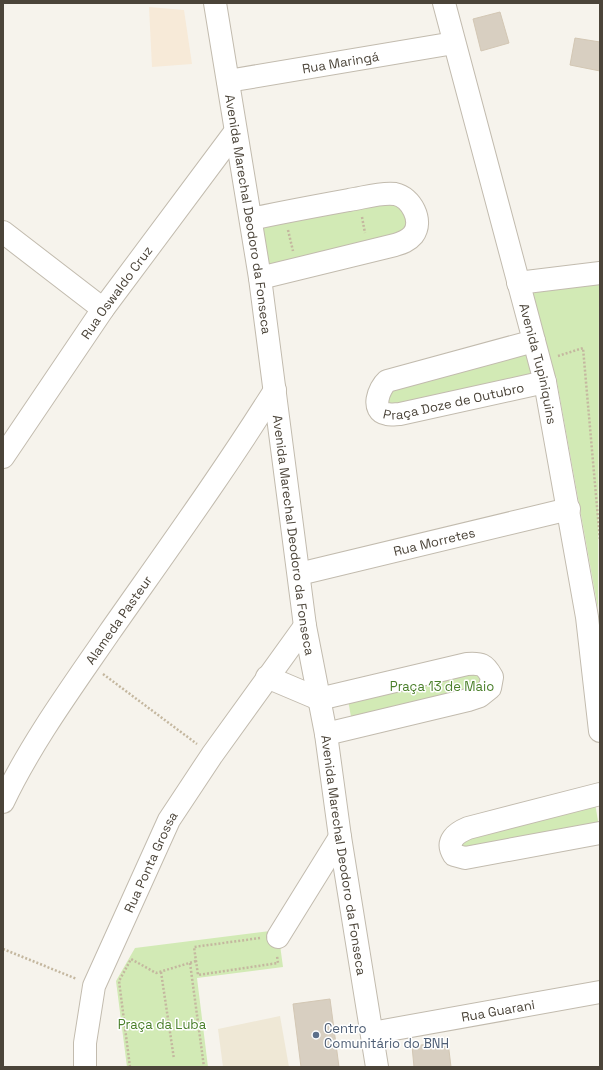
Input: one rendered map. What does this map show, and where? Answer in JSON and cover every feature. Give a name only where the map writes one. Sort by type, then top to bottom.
[{"type":"street","name":"Avenida Marechal Deodoro da Fonseca","points":[[215,3],[260,278],[305,626],[326,734],[340,837],[377,1067]]},
{"type":"street","name":"Avenida Tupiniquins","points":[[444,3],[540,362],[569,509],[594,616],[600,731]]},
{"type":"street","name":"Rua Maringá","points":[[228,81],[454,43]]},
{"type":"street","name":"Rua Oswaldo Cruz","points":[[3,457],[103,309],[235,132]]},
{"type":"street","points":[[250,219],[358,198],[396,194],[407,201],[415,211],[417,222],[414,233],[407,240],[369,252],[260,278]]},
{"type":"street","points":[[3,232],[103,309]]},
{"type":"street","points":[[518,283],[600,273]]},
{"type":"street","name":"Praça Doze de Outubro","points":[[534,341],[387,381],[378,392],[377,401],[379,409],[386,414],[400,414],[544,382]]},
{"type":"street","name":"Alameda Pasteur","points":[[3,802],[50,722],[89,662],[243,442],[275,390]]},
{"type":"street","points":[[243,442],[282,442]]},
{"type":"street","name":"Rua Morretes","points":[[299,574],[569,509]]},
{"type":"street","name":"Rua Ponta Grossa","points":[[86,1067],[85,1042],[94,986],[169,820],[212,755],[305,626]]},
{"type":"street","points":[[267,677],[319,699],[467,664],[478,663],[487,667],[492,677],[490,688],[480,696],[326,734]]},
{"type":"street","points":[[600,794],[468,828],[456,833],[451,840],[451,846],[454,855],[458,858],[465,858],[600,833]]},
{"type":"street","points":[[274,941],[340,837]]},
{"type":"street","name":"Rua Guarani","points":[[372,1033],[600,992]]},
{"type":"path","points":[[358,198],[369,252]]},
{"type":"path","points":[[284,212],[297,269]]},
{"type":"path","points":[[540,362],[583,348],[600,541]]},
{"type":"path","points":[[89,662],[212,755]]},
{"type":"path","points":[[274,941],[278,963],[198,975],[194,947],[274,941]]},
{"type":"path","points":[[3,949],[94,986]]},
{"type":"path","points":[[130,1067],[119,981],[131,959],[156,973],[196,961]]},
{"type":"path","points":[[190,963],[204,1067]]},
{"type":"path","points":[[161,972],[174,1059]]},
{"type":"shaded area","points":[[149,7],[184,10],[192,64],[152,67]]},
{"type":"shaded area","points":[[280,1016],[289,1067],[223,1067],[218,1029]]},
{"type":"green space","points":[[398,198],[413,232],[266,272],[255,221]]},
{"type":"green space","points":[[599,276],[598,609],[556,376],[389,412],[382,392],[543,341],[526,284]]},
{"type":"green space","name":"Praça 13 de Maio","points":[[481,666],[485,687],[352,722],[347,695]]},
{"type":"green space","points":[[595,803],[599,827],[462,853],[458,838]]},
{"type":"green space","name":"Praça da Luba","points":[[278,930],[283,967],[197,978],[208,1067],[127,1067],[116,981],[135,948]]},
{"type":"building","points":[[500,12],[509,43],[481,51],[473,19]]},
{"type":"building","points":[[575,38],[600,42],[600,71],[570,65]]},
{"type":"building","name":"Centro Comunitário do BNH","points":[[330,999],[339,1067],[301,1067],[293,1004]]},
{"type":"building","points":[[448,1042],[451,1067],[414,1067],[412,1046]]},
{"type":"place","name":"Centro Comunitário do BNH","points":[[316,1035]]}]
